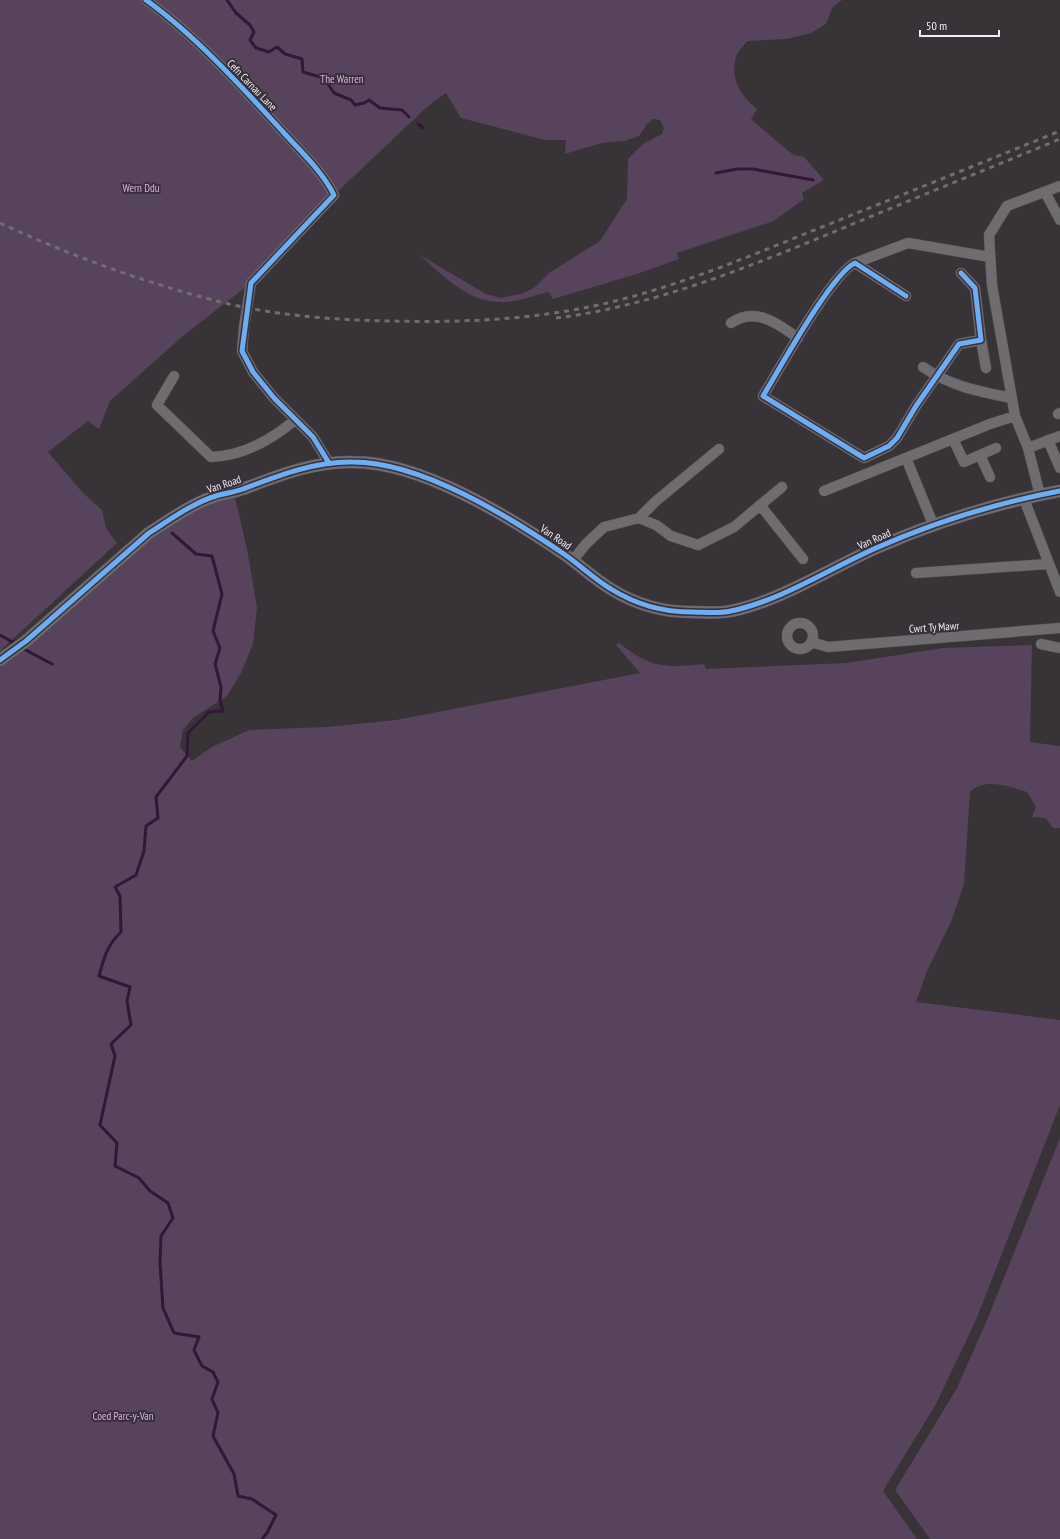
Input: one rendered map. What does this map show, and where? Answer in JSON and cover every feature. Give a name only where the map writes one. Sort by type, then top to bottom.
[{"type":"street","name":"Cefn Carnau Lane","points":[[146,0],[168,16],[245,91],[322,175],[334,195],[251,283],[242,351],[252,372],[295,420]]},
{"type":"street","points":[[1040,495],[1028,448],[1015,416],[992,285],[989,236],[1007,206],[1060,186]]},
{"type":"street","points":[[1045,192],[1060,220]]},
{"type":"street","points":[[981,340],[959,344],[936,376],[897,438],[889,446],[864,458],[763,396],[829,288],[848,266],[908,243],[990,257]]},
{"type":"street","points":[[854,263],[906,296]]},
{"type":"street","points":[[961,274],[975,288],[986,368]]},
{"type":"street","points":[[732,323],[753,314],[765,317],[798,338]]},
{"type":"street","points":[[922,367],[936,376],[971,390],[1012,398]]},
{"type":"street","points":[[174,376],[157,405],[211,457],[244,451],[276,435],[295,420],[313,437],[329,463]]},
{"type":"street","points":[[824,491],[953,439],[1015,416]]},
{"type":"street","points":[[1028,448],[1060,436]]},
{"type":"street","points":[[953,439],[964,462],[996,448]]},
{"type":"street","points":[[1048,440],[1060,468]]},
{"type":"street","points":[[573,560],[586,544],[604,527],[639,518],[656,501],[719,450]]},
{"type":"street","points":[[980,455],[990,477]]},
{"type":"street","points":[[906,458],[933,524]]},
{"type":"street","name":"Van Road","points":[[0,660],[63,609],[150,533],[196,505],[219,495],[234,493],[282,474],[329,463],[354,462],[388,466],[426,477],[517,522],[573,560],[611,589],[658,609],[687,612],[728,612],[765,602],[875,549],[933,524],[976,511],[1060,491]]},
{"type":"street","points":[[639,518],[656,525],[671,536],[698,545],[734,527],[782,487]]},
{"type":"street","points":[[1024,499],[1060,592]]},
{"type":"street","points":[[760,505],[803,559]]},
{"type":"street","points":[[916,574],[1048,564]]},
{"type":"street","name":"Cwrt Ty Mawr","points":[[811,642],[828,647],[1060,628]]},
{"type":"street","points":[[1041,644],[1060,648]]},
{"type":"green space","points":[[0,0],[842,0],[832,8],[826,24],[811,33],[786,39],[747,41],[739,51],[734,65],[734,72],[741,92],[757,109],[751,119],[794,155],[804,157],[824,180],[802,193],[804,199],[774,221],[677,253],[679,259],[637,274],[553,299],[549,292],[515,301],[491,301],[479,298],[458,287],[438,272],[420,255],[486,294],[501,298],[524,293],[535,287],[549,273],[600,241],[627,199],[628,159],[643,144],[662,134],[664,128],[660,120],[653,119],[647,124],[639,136],[624,141],[602,143],[565,154],[566,140],[545,140],[461,118],[446,93],[428,106],[334,195],[251,283],[184,335],[110,401],[99,429],[88,421],[48,452],[83,493],[102,510],[106,528],[117,543],[0,651]]},
{"type":"green space","name":"Coed Parc-y-Van","points":[[234,493],[247,549],[257,608],[253,644],[241,673],[227,696],[193,718],[183,730],[180,747],[192,761],[212,747],[249,730],[326,727],[396,720],[640,673],[616,645],[619,643],[649,662],[668,666],[704,664],[706,669],[846,663],[943,648],[1032,645],[1030,742],[1060,746],[1060,828],[1053,828],[1046,818],[1032,817],[1036,807],[1027,792],[998,784],[990,784],[976,787],[970,792],[964,884],[951,922],[927,971],[916,1002],[1060,1020],[1060,1105],[976,1320],[936,1404],[883,1491],[917,1539],[0,1539],[0,660],[169,520]]},
{"type":"green space","points":[[1060,1138],[1060,1539],[930,1539],[895,1490],[957,1388],[987,1320]]},
{"type":"waterway","points":[[227,0],[236,13],[250,25],[254,32],[250,40],[256,48],[269,52],[277,47],[285,54],[302,59],[303,72],[324,78],[334,93],[351,100],[355,105],[369,100],[380,108],[402,110],[409,117]]},
{"type":"waterway","points":[[418,124],[423,128]]},
{"type":"waterway","points":[[716,173],[737,169],[753,169],[813,180]]},
{"type":"waterway","points":[[172,533],[196,554],[212,556],[222,594],[213,631],[220,648],[215,664],[221,687],[220,700],[223,711],[209,712],[188,733],[187,756],[156,797],[158,818],[146,826],[144,851],[136,875],[115,887],[120,896],[121,932],[109,947],[99,976],[130,987],[127,1001],[131,1025],[111,1044],[115,1056],[100,1125],[117,1143],[115,1166],[139,1178],[150,1191],[168,1203],[173,1218],[161,1236],[160,1263],[163,1308],[174,1333],[199,1337],[194,1350],[202,1366],[213,1372],[218,1382],[212,1399],[218,1413],[213,1436],[234,1474],[238,1496],[252,1499],[276,1515],[267,1533],[262,1539]]},
{"type":"waterway","points":[[0,635],[16,644]]},
{"type":"waterway","points":[[22,648],[52,664]]},
{"type":"railway","points":[[0,223],[77,256],[129,275],[182,292],[254,309],[299,316],[368,320],[450,321],[508,318],[595,306],[674,284],[749,256],[1060,131]]},
{"type":"railway","points":[[556,318],[628,305],[699,284],[733,272],[1060,139]]},
{"type":"cycle path","points":[[146,0],[165,14],[201,46],[236,81],[311,162],[324,178],[334,195],[251,283],[242,351],[253,372],[274,398],[313,437],[329,463]]},
{"type":"cycle path","points":[[906,296],[855,263],[833,284],[806,324],[763,396],[864,458],[889,446],[897,438],[916,406],[959,344],[981,340],[975,288],[961,273]]},
{"type":"cycle path","points":[[0,660],[26,641],[149,533],[183,511],[219,495],[240,490],[296,470],[325,464],[339,462],[379,464],[407,471],[435,481],[491,508],[542,539],[599,581],[620,594],[639,603],[660,609],[681,612],[711,613],[731,611],[768,600],[804,584],[858,556],[921,530],[989,507],[1060,491]]},
{"type":"park label","name":"The Warren","points":[[342,79]]},
{"type":"park label","name":"Wern Ddu","points":[[141,188]]}]
